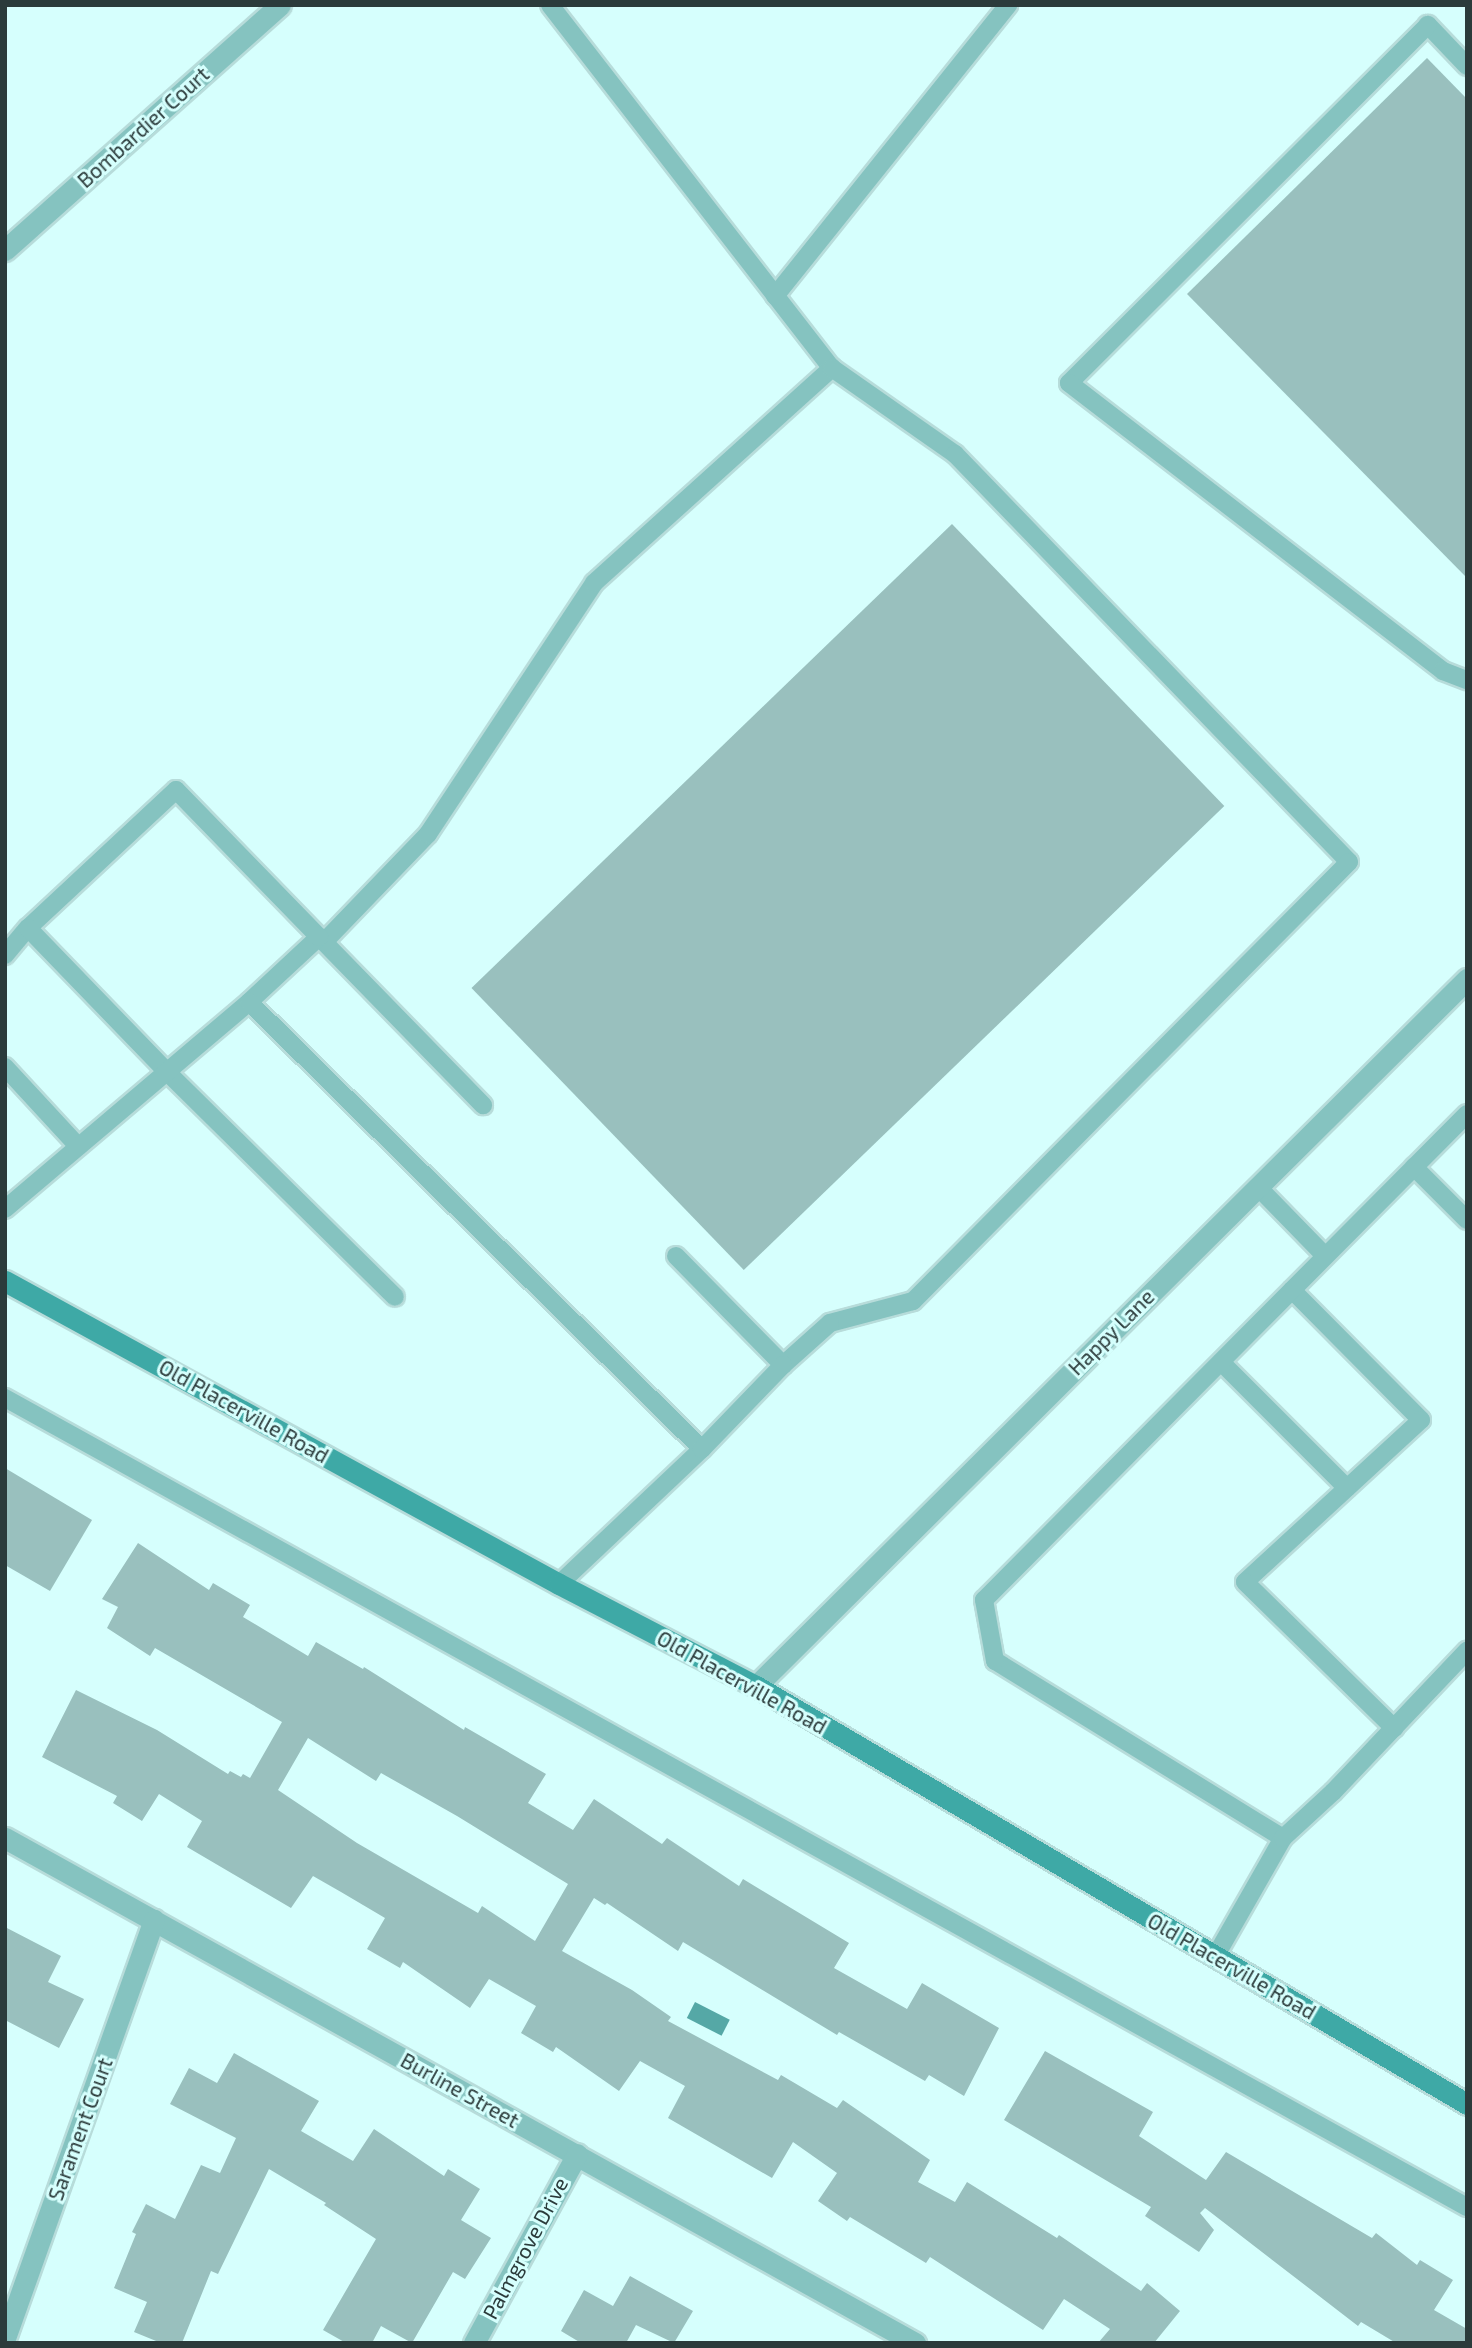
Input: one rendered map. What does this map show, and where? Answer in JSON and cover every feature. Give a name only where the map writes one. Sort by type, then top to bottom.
[{"type":"street","name":"Bombardier Court","points":[[5,250],[280,5]]},
{"type":"street","name":"Happy Lane","points":[[756,1686],[1467,979]]},
{"type":"street","name":"Old Placerville Road","points":[[5,1281],[559,1584],[756,1686],[1467,2104]]},
{"type":"street","name":"Burline Street","points":[[5,1838],[915,2343]]},
{"type":"street","name":"Sarament Court","points":[[5,2339],[154,1920]]},
{"type":"street","name":"Palmgrove Drive","points":[[474,2343],[577,2154]]},
{"type":"lane","points":[[775,296],[1008,5]]},
{"type":"lane","points":[[555,7],[832,368],[955,454],[1349,862],[913,1301],[830,1322],[783,1365],[702,1449],[559,1584]]},
{"type":"lane","points":[[1467,66],[1428,25],[1069,383],[1443,671],[1467,680]]},
{"type":"lane","points":[[5,1209],[321,939],[428,834],[594,583],[832,368]]},
{"type":"lane","points":[[5,956],[28,928],[176,790],[483,1105]]},
{"type":"lane","points":[[28,928],[167,1072],[395,1297]]},
{"type":"lane","points":[[249,1002],[702,1449]]},
{"type":"lane","points":[[5,1067],[78,1146]]},
{"type":"lane","points":[[1283,1838],[995,1661],[984,1600],[1467,1114]]},
{"type":"lane","points":[[1414,1167],[1467,1220]]},
{"type":"lane","points":[[1258,1187],[1325,1256]]},
{"type":"lane","points":[[676,1256],[783,1365]]},
{"type":"lane","points":[[1292,1290],[1421,1420],[1245,1582],[1394,1728]]},
{"type":"lane","points":[[1221,1362],[1347,1488]]},
{"type":"lane","points":[[5,1398],[1467,2207]]},
{"type":"lane","points":[[1215,1956],[1283,1838],[1333,1792],[1467,1651]]},
{"type":"water","points":[[695,2002],[730,2020],[722,2036],[687,2018]]},
{"type":"building","points":[[1427,58],[1467,99],[1467,578],[1187,294]]},
{"type":"building","points":[[952,524],[1224,806],[744,1270],[471,988]]},
{"type":"building","points":[[5,1468],[92,1520],[50,1591],[5,1565]]},
{"type":"building","points":[[138,1543],[209,1590],[213,1583],[250,1605],[243,1617],[308,1656],[316,1642],[363,1669],[364,1667],[464,1730],[465,1727],[546,1774],[528,1803],[573,1830],[594,1799],[662,1844],[667,1838],[739,1886],[743,1879],[849,1943],[834,1968],[907,2009],[922,1983],[999,2028],[964,2096],[929,2075],[925,2081],[839,2032],[837,2035],[683,1942],[678,1951],[607,1903],[605,1905],[594,1898],[562,1951],[632,1990],[671,2017],[668,2021],[778,2080],[781,2075],[837,2108],[843,2100],[930,2160],[918,2182],[955,2202],[967,2182],[1057,2238],[1059,2235],[1141,2291],[1147,2283],[1180,2311],[1154,2343],[1098,2343],[1110,2329],[1064,2299],[1043,2330],[930,2257],[926,2263],[850,2217],[847,2221],[818,2201],[837,2173],[793,2142],[772,2178],[668,2118],[685,2086],[640,2061],[619,2091],[556,2047],[553,2052],[521,2033],[536,2006],[489,1979],[470,2008],[403,1962],[400,1968],[367,1949],[385,1918],[341,1892],[313,1876],[291,1908],[187,1847],[202,1821],[159,1794],[142,1821],[113,1803],[117,1796],[42,1757],[76,1690],[157,1730],[228,1774],[230,1771],[241,1777],[243,1774],[250,1778],[282,1722],[155,1648],[150,1656],[107,1628],[118,1607],[102,1599]],"holes":[[[308,1738],[376,1781],[381,1773],[568,1884],[535,1941],[482,1906],[478,1913],[357,1843],[278,1790]]]},
{"type":"building","points":[[5,1927],[61,1956],[48,1982],[84,1999],[59,2048],[5,2020]]},
{"type":"building","points":[[1045,2051],[1153,2112],[1139,2136],[1206,2180],[1226,2152],[1372,2238],[1376,2233],[1417,2265],[1420,2260],[1453,2280],[1434,2310],[1467,2329],[1467,2343],[1396,2343],[1361,2322],[1358,2326],[1205,2208],[1200,2213],[1214,2230],[1199,2252],[1145,2216],[1151,2207],[1004,2120]]},
{"type":"building","points":[[234,2053],[319,2101],[301,2131],[353,2161],[374,2129],[444,2176],[448,2169],[480,2189],[461,2220],[491,2238],[465,2279],[453,2272],[412,2343],[381,2326],[372,2343],[346,2343],[323,2330],[376,2239],[324,2205],[326,2203],[269,2169],[218,2274],[211,2271],[182,2343],[161,2343],[134,2332],[147,2302],[114,2288],[136,2234],[132,2232],[146,2204],[175,2219],[201,2165],[220,2173],[236,2138],[170,2104],[189,2068],[217,2083]]},
{"type":"building","points":[[630,2276],[693,2311],[674,2343],[636,2325],[626,2343],[581,2343],[561,2331],[584,2290],[613,2306]]}]
